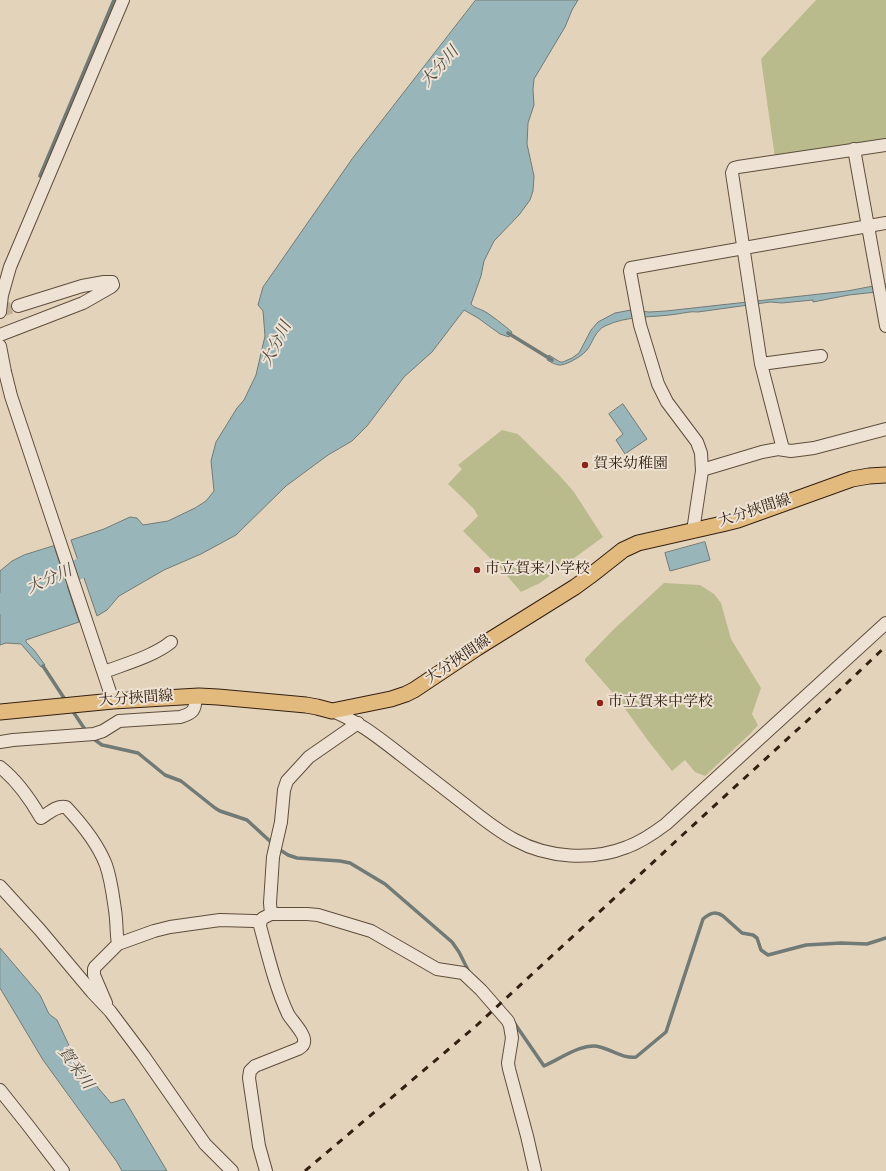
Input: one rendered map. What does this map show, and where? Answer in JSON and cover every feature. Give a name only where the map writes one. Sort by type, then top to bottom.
[{"type":"main road","name":"大分挾間線","points":[[0,712],[113,701],[196,696],[306,705],[332,711],[391,699],[414,690],[477,648],[574,587],[623,550],[638,543],[738,520],[852,479],[886,475]]},
{"type":"street","points":[[0,312],[2,295],[10,267],[123,0]]},
{"type":"street","points":[[782,450],[761,364],[732,175],[734,168],[886,145]]},
{"type":"street","points":[[854,149],[886,326]]},
{"type":"street","points":[[693,531],[702,470],[701,453],[697,442],[667,402],[658,384],[640,325],[630,270],[631,268],[886,223]]},
{"type":"street","points":[[0,335],[83,303],[113,285],[112,282],[96,283],[18,306]]},
{"type":"street","points":[[0,346],[11,396],[113,701]]},
{"type":"street","points":[[761,364],[821,356]]},
{"type":"street","points":[[702,470],[762,452],[772,450],[798,451],[886,429]]},
{"type":"street","points":[[332,711],[358,723],[377,736],[487,822],[516,840],[535,848],[564,855],[585,856],[610,852],[636,843],[670,821],[886,623]]},
{"type":"street","points":[[103,669],[150,654],[164,648],[171,642]]},
{"type":"street","points":[[0,742],[94,734],[102,732],[120,721],[180,717],[194,710],[196,696]]},
{"type":"street","points":[[271,914],[270,903],[274,850],[281,822],[284,790],[287,781],[290,776],[312,755],[358,723]]},
{"type":"street","points":[[0,767],[19,784],[41,818],[57,808],[64,806],[79,821],[85,830],[100,854],[108,872],[116,913],[118,944]]},
{"type":"street","points":[[0,886],[110,1012],[144,1055],[205,1144],[232,1171]]},
{"type":"street","points":[[266,1171],[259,1146],[249,1078],[250,1071],[255,1066],[298,1049],[303,1046],[305,1042],[304,1036],[290,1017],[277,986],[260,922],[263,918],[271,914],[307,914],[318,915],[371,931],[437,969],[463,973],[475,984],[508,1021],[512,1038],[508,1063],[509,1069],[535,1171]]},
{"type":"street","points":[[110,1012],[97,982],[94,969],[118,944],[170,927],[220,920],[260,922]]},
{"type":"street","points":[[0,1091],[28,1124],[63,1171]]},
{"type":"green space","points":[[816,0],[886,0],[886,139],[775,158],[761,59]]},
{"type":"green space","points":[[502,430],[518,434],[560,476],[574,492],[603,537],[540,583],[521,592],[502,570],[463,531],[478,516],[474,509],[448,484],[462,469],[458,465]]},
{"type":"green space","points":[[664,583],[700,585],[714,594],[721,603],[731,639],[761,688],[752,714],[758,725],[705,776],[695,772],[685,760],[672,771],[618,699],[585,661],[585,659],[614,629]]},
{"type":"water","points":[[476,0],[578,0],[565,27],[534,79],[534,105],[528,123],[527,144],[534,176],[533,191],[530,200],[519,215],[494,241],[484,261],[481,276],[471,304],[489,314],[512,332],[509,337],[500,334],[464,310],[432,352],[404,377],[367,426],[352,441],[328,455],[286,486],[236,535],[201,554],[164,570],[119,596],[107,610],[97,616],[71,540],[104,529],[130,517],[137,518],[143,525],[168,521],[206,501],[214,491],[211,461],[216,442],[237,408],[244,400],[256,375],[265,336],[263,311],[258,305],[263,287],[352,159]]},
{"type":"water","points":[[886,284],[886,291],[849,295],[813,302],[813,300],[782,303],[770,302],[698,312],[622,320],[602,328],[596,334],[585,352],[572,361],[559,365],[547,360],[549,355],[560,362],[572,358],[579,353],[591,330],[598,322],[615,313],[631,310],[649,312],[666,311],[847,291]]},
{"type":"water","points":[[623,404],[647,439],[625,454],[616,440],[623,434],[609,414]]},
{"type":"water","points":[[705,542],[710,560],[670,571],[665,553]]},
{"type":"water","points":[[54,546],[79,622],[26,640],[26,642],[45,665],[41,667],[21,644],[6,643],[0,645],[0,571],[12,561],[24,555]]},
{"type":"water","name":"賀来川","points":[[0,948],[40,995],[49,1014],[57,1020],[73,1054],[99,1089],[111,1103],[124,1099],[167,1171],[122,1171],[43,1060],[0,988]]},
{"type":"waterway","points":[[40,176],[114,0]]},
{"type":"waterway","points":[[508,333],[552,360]]},
{"type":"waterway","name":"大分川","points":[[0,604],[106,557]]},
{"type":"waterway","points":[[43,666],[66,701]]},
{"type":"waterway","points":[[72,710],[86,731]]},
{"type":"waterway","points":[[91,737],[102,745],[138,753],[165,775],[181,781],[215,808],[247,820],[273,844]]},
{"type":"waterway","points":[[277,848],[288,855],[297,858],[350,863],[385,884],[452,942],[469,972]]},
{"type":"waterway","points":[[513,1021],[544,1066],[579,1049],[593,1046],[604,1048],[627,1057],[636,1057],[666,1032],[703,919],[710,914],[720,914],[742,933],[753,935],[757,938],[761,950],[768,955],[806,945],[841,943],[867,944],[886,938]]},
{"type":"tunnel","points":[[0,311],[18,306]]},
{"type":"railway","points":[[305,1171],[476,1026],[808,720],[886,646]]},
{"type":"place","name":"賀来幼稚園","points":[[585,465]]},
{"type":"place","name":"市立賀来小学校","points":[[477,570]]},
{"type":"place","name":"市立賀来中学校","points":[[600,703]]}]
